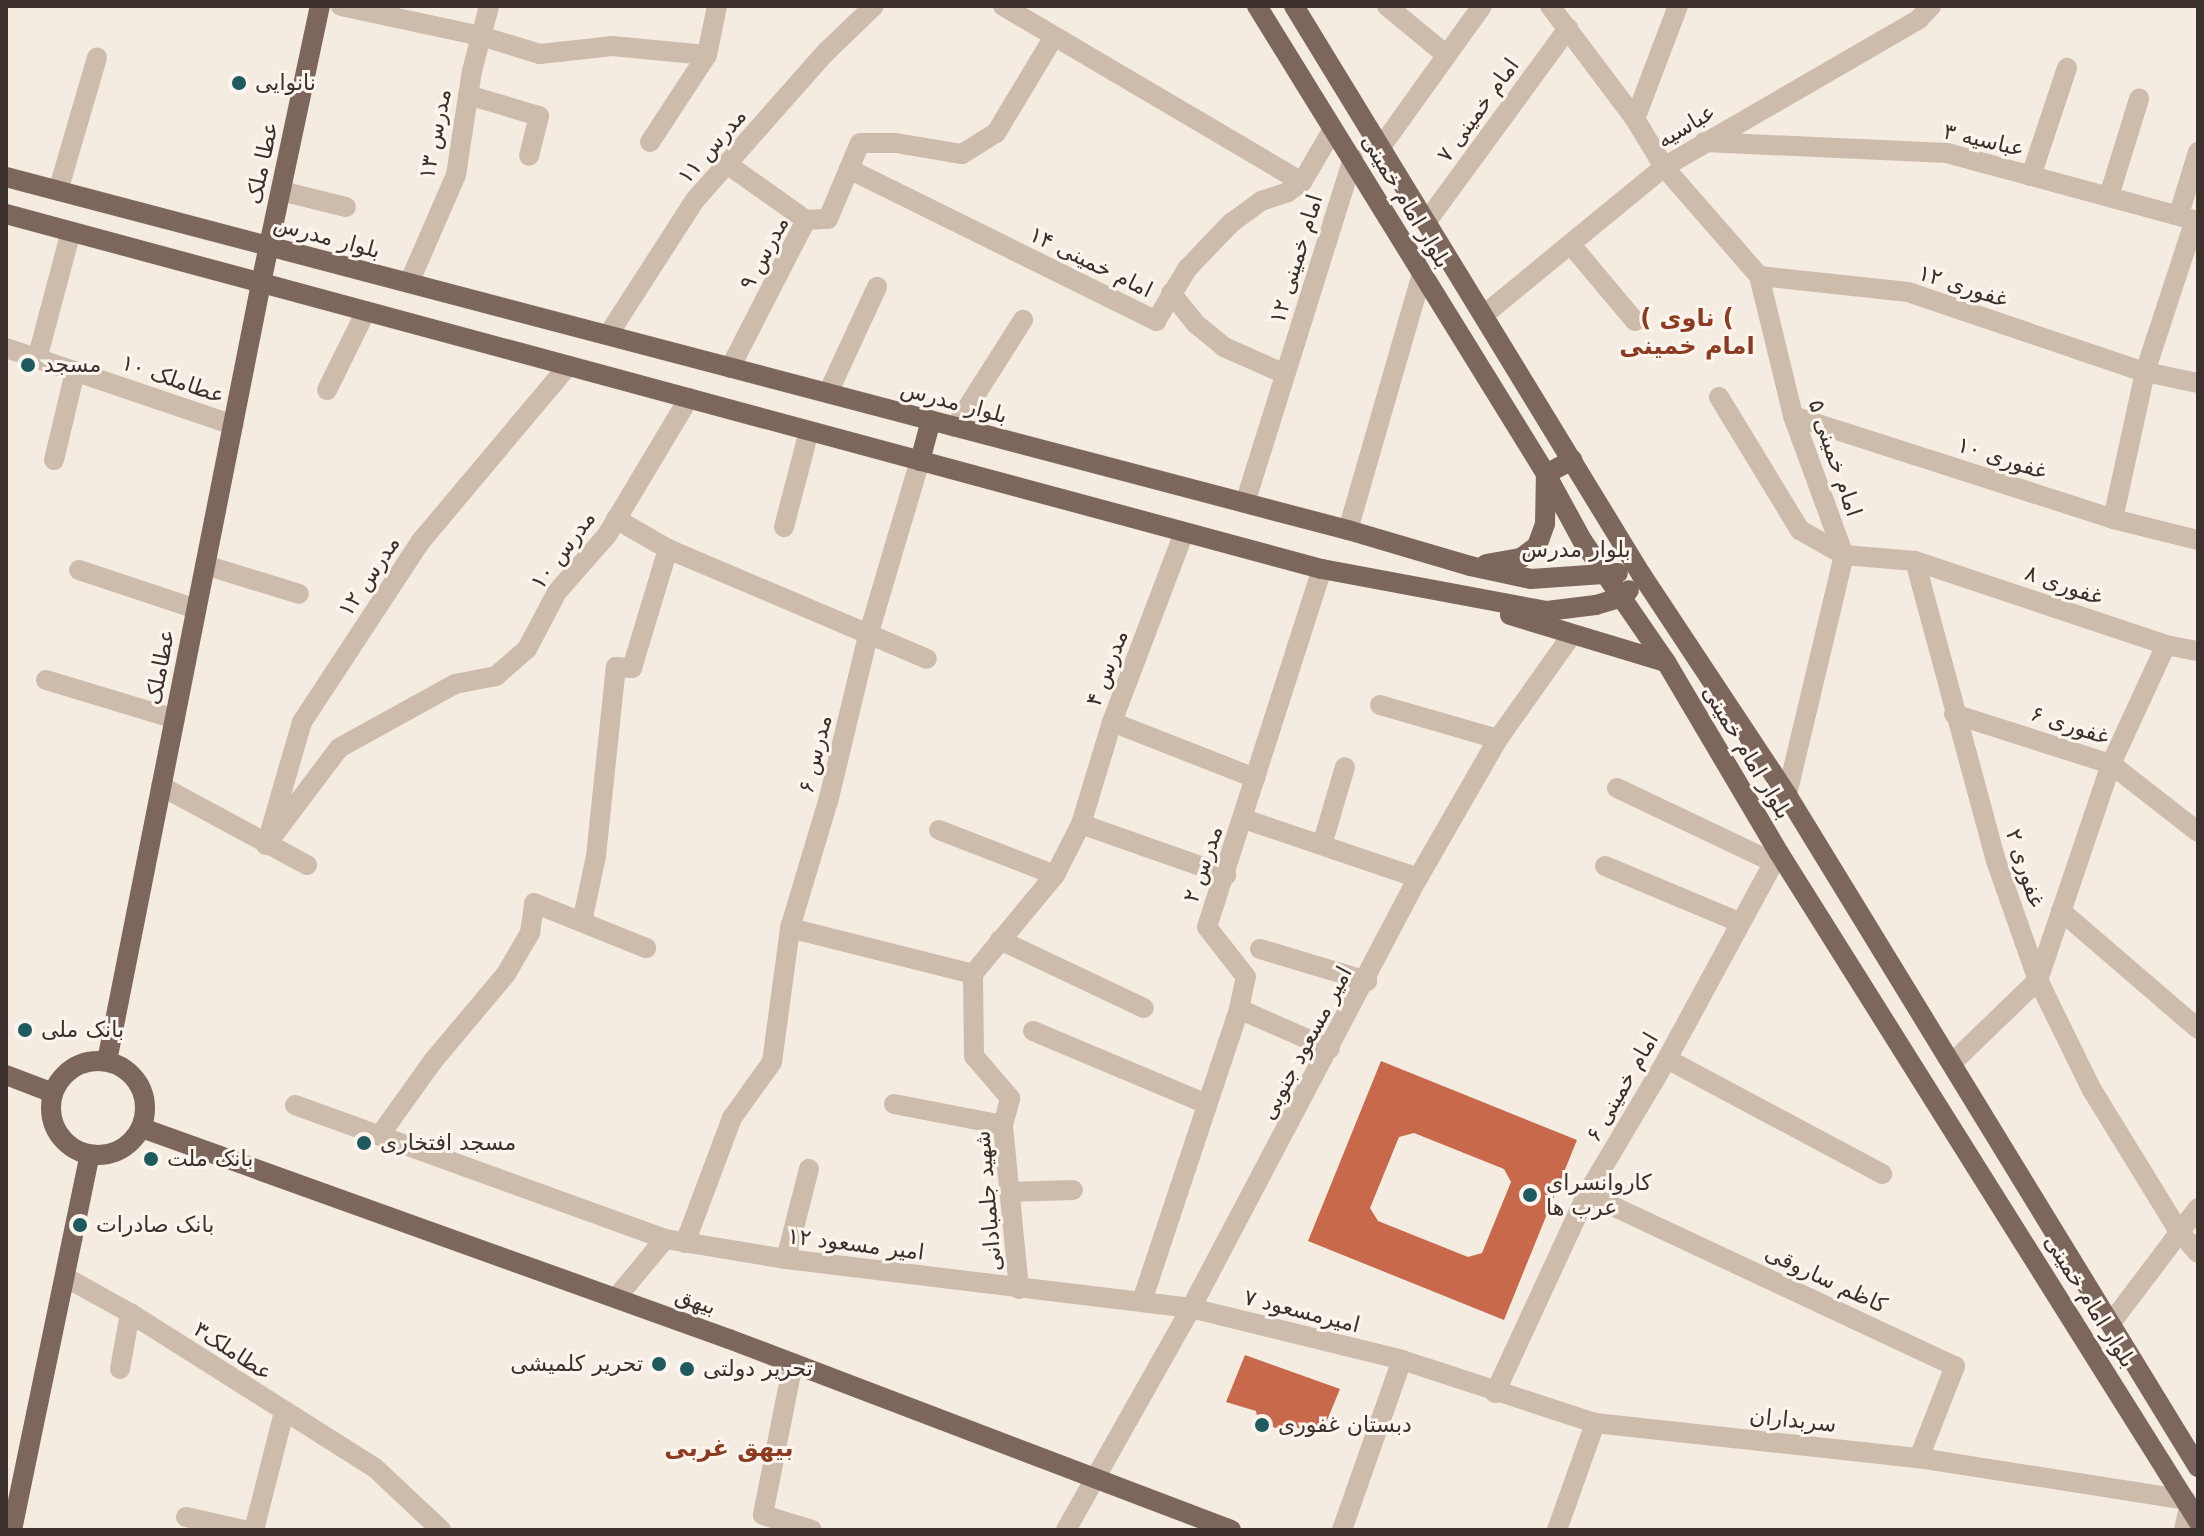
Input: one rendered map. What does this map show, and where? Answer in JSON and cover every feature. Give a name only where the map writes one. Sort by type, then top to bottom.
[{"type":"main road","name":"عطا ملک","points":[[261,283],[320,6]]},
{"type":"main road","name":"بلوار امام خمینی","points":[[1257,6],[1546,474],[1582,540],[1607,572],[1666,662],[1776,857],[1831,934],[2191,1509]]},
{"type":"main road","name":"بلوار امام خمینی","points":[[1294,6],[1485,314],[1641,574],[1787,795],[2198,1467]]},
{"type":"main road","name":"بلوار مدرس","points":[[6,177],[1348,530],[1470,566],[1531,579],[1566,579],[1607,572],[1641,574]]},
{"type":"main road","points":[[6,214],[1322,569],[1457,597],[1547,611],[1576,610],[1623,597]]},
{"type":"main road","name":"عطاملک","points":[[107,1061],[261,283]]},
{"type":"main road","points":[[920,461],[931,420]]},
{"type":"main road","points":[[1470,566],[1507,562],[1537,546],[1545,524],[1546,474],[1572,460]]},
{"type":"main road","name":"بلوار مدرس","points":[[1623,597],[1641,574]]},
{"type":"main road","points":[[1457,597],[1571,636],[1666,662]]},
{"type":"main road","points":[[1831,934],[1863,918]]},
{"type":"main road","points":[[93,1061],[107,1061],[121,1066],[141,1086],[146,1114],[142,1128],[122,1150],[106,1155],[90,1155],[75,1150],[53,1125],[50,1109],[53,1093],[68,1071],[93,1061]]},
{"type":"main road","points":[[6,1075],[53,1093]]},
{"type":"main road","name":"بیهق","points":[[142,1128],[793,1363],[1231,1530]]},
{"type":"main road","points":[[12,1530],[90,1155]]},
{"type":"street","points":[[341,6],[481,36],[540,54],[612,46],[707,55]]},
{"type":"street","name":"مدرس ۱۳","points":[[409,283],[456,175],[468,95],[489,6]]},
{"type":"street","points":[[650,142],[707,55],[717,6]]},
{"type":"street","name":"مدرس ۱۱","points":[[608,335],[695,200],[826,52],[874,6]]},
{"type":"street","points":[[1003,6],[1031,13],[1053,38],[1302,182],[1333,129]]},
{"type":"street","points":[[1387,6],[1445,54]]},
{"type":"street","points":[[1381,147],[1482,6]]},
{"type":"street","name":"امام خمینی ۵","points":[[1550,6],[1635,119],[1664,167],[1759,276],[1793,416],[1844,555]]},
{"type":"street","points":[[1635,119],[1678,6]]},
{"type":"street","name":"عباسیه","points":[[1485,314],[1572,246],[1664,167],[1919,19],[1931,6]]},
{"type":"street","name":"امام خمینی ۷","points":[[1427,221],[1568,28]]},
{"type":"street","name":"مدرس ۹","points":[[730,368],[806,220],[828,219],[860,143],[896,143],[962,154],[996,133],[1053,38]]},
{"type":"street","points":[[58,191],[97,58]]},
{"type":"street","points":[[2031,176],[2067,68]]},
{"type":"street","points":[[468,95],[539,116],[529,156]]},
{"type":"street","points":[[2109,196],[2139,99]]},
{"type":"street","name":"عباسیه ۳","points":[[1704,142],[1947,153],[2191,219]]},
{"type":"street","points":[[2113,519],[2145,372],[2191,219],[2198,152]]},
{"type":"street","name":"امام خمینی ۱۲","points":[[1245,503],[1353,159]]},
{"type":"street","points":[[727,164],[806,220]]},
{"type":"street","name":"امام خمینی ۱۴","points":[[849,169],[1156,321],[1187,269],[1231,223],[1261,201],[1288,192],[1302,182]]},
{"type":"street","points":[[281,191],[346,207]]},
{"type":"street","points":[[37,359],[71,231]]},
{"type":"street","points":[[1572,246],[1635,321]]},
{"type":"street","points":[[1348,530],[1422,274]]},
{"type":"street","name":"غفوری ۱۲","points":[[1759,276],[1908,292],[2145,372],[2198,383]]},
{"type":"street","points":[[828,393],[877,287]]},
{"type":"street","points":[[1171,293],[1196,324],[1224,347],[1285,374]]},
{"type":"street","points":[[327,390],[366,311]]},
{"type":"street","points":[[955,427],[1023,320]]},
{"type":"street","name":"عطاملک ۱۰","points":[[6,348],[233,425]]},
{"type":"street","name":"مدرس ۱۲","points":[[266,845],[302,722],[421,541],[568,366]]},
{"type":"street","points":[[54,460],[75,372]]},
{"type":"street","points":[[1719,397],[1800,530],[1844,555],[1915,561]]},
{"type":"street","name":"مدرس ۱۰","points":[[266,845],[339,748],[455,684],[496,676],[527,649],[557,592],[607,535],[689,398]]},
{"type":"street","name":"غفوری ۱۰","points":[[1793,416],[2113,519],[2198,540]]},
{"type":"street","points":[[784,527],[809,431]]},
{"type":"street","name":"مدرس ۶","points":[[675,1241],[732,1118],[772,1062],[790,928],[829,798],[868,636],[920,461]]},
{"type":"street","points":[[616,519],[668,549],[927,659]]},
{"type":"street","name":"مدرس ۴","points":[[1081,824],[1112,722],[1184,532]]},
{"type":"street","points":[[582,922],[596,856],[616,667],[632,668],[668,549]]},
{"type":"street","points":[[1787,795],[1844,555]]},
{"type":"street","name":"غفوری ۸","points":[[1915,561],[2166,645],[2198,651]]},
{"type":"street","name":"غفوری ۲","points":[[1915,561],[1996,861],[2038,980],[2092,1090],[2178,1230],[2198,1253]]},
{"type":"street","points":[[205,565],[299,594]]},
{"type":"street","name":"مدرس ۲","points":[[1142,1301],[1239,1009],[1246,977],[1207,927],[1322,569]]},
{"type":"street","points":[[79,570],[196,609]]},
{"type":"street","name":"امیر مسعود جنوبی","points":[[1066,1530],[1191,1308],[1367,981],[1418,878],[1498,739],[1571,636]]},
{"type":"street","points":[[1952,1063],[2038,980],[2111,764],[2166,645]]},
{"type":"street","points":[[46,680],[175,719]]},
{"type":"street","points":[[1380,705],[1498,739]]},
{"type":"street","name":"غفوری ۶","points":[[1954,714],[2111,764],[2198,832]]},
{"type":"street","points":[[1112,722],[1255,778]]},
{"type":"street","points":[[1322,845],[1345,767]]},
{"type":"street","points":[[161,786],[307,865]]},
{"type":"street","points":[[1617,788],[1776,857]]},
{"type":"street","points":[[1244,819],[1418,878]]},
{"type":"street","points":[[790,928],[973,974],[1055,875],[1081,824],[1226,875]]},
{"type":"street","points":[[939,830],[1055,875]]},
{"type":"street","name":"امام خمینی ۶","points":[[1495,1393],[1587,1194],[1667,1059],[1776,857]]},
{"type":"street","points":[[1605,866],[1741,923]]},
{"type":"street","points":[[380,1135],[433,1061],[506,974],[530,933],[534,903],[646,948]]},
{"type":"street","points":[[2061,911],[2198,1029]]},
{"type":"street","points":[[1000,940],[1144,1008]]},
{"type":"street","points":[[1260,949],[1367,981]]},
{"type":"street","name":"شهید جلمبادانی","points":[[973,974],[974,1056],[1010,1098],[1003,1125],[1019,1289]]},
{"type":"street","points":[[1239,1009],[1330,1049]]},
{"type":"street","points":[[1033,1031],[1207,1104]]},
{"type":"street","points":[[1667,1059],[1882,1174]]},
{"type":"street","points":[[894,1104],[1003,1125]]},
{"type":"street","name":"امیر مسعود ۱۲","points":[[295,1105],[675,1241],[786,1259],[1191,1308]]},
{"type":"street","points":[[786,1259],[809,1169]]},
{"type":"street","points":[[1010,1192],[1073,1190]]},
{"type":"street","name":"کاظم ساروقی","points":[[1587,1194],[1955,1366],[1919,1458]]},
{"type":"street","points":[[2111,1323],[2178,1230],[2198,1208]]},
{"type":"street","points":[[616,1298],[675,1241]]},
{"type":"street","name":"عطاملک۳","points":[[65,1277],[130,1313],[374,1467],[438,1529]]},
{"type":"street","name":"امیرمسعود ۷","points":[[1191,1308],[1402,1360]]},
{"type":"street","points":[[120,1369],[130,1313]]},
{"type":"street","points":[[1342,1530],[1402,1360]]},
{"type":"street","name":"سربداران","points":[[1402,1360],[1495,1393],[1595,1423],[1919,1458],[2191,1509]]},
{"type":"street","points":[[793,1363],[763,1515],[812,1530]]},
{"type":"street","points":[[254,1530],[284,1412]]},
{"type":"street","points":[[1557,1530],[1595,1423]]},
{"type":"street","points":[[2184,1530],[2191,1509]]},
{"type":"street","points":[[186,1517],[243,1530]]},
{"type":"building","name":"کاروانسرای عرب ها","points":[[1381,1061],[1577,1140],[1504,1320],[1308,1241]],"holes":[[[1414,1133],[1504,1169],[1511,1182],[1482,1253],[1468,1257],[1378,1221],[1370,1208],[1399,1137]]]},
{"type":"building","points":[[1245,1355],[1340,1389],[1321,1435],[1288,1425],[1275,1428],[1257,1416],[1256,1411],[1226,1402]]},
{"type":"place","name":"نانوایی","points":[[239,83]]},
{"type":"place","name":"مسجد","points":[[28,365]]},
{"type":"place","name":"بانک ملی","points":[[25,1030]]},
{"type":"place","name":"مسجد افتخاری","points":[[364,1143]]},
{"type":"place","name":"بانک ملت","points":[[151,1159]]},
{"type":"place","name":"کاروانسرای عرب ها","points":[[1530,1195]]},
{"type":"place","name":"بانک صادرات","points":[[80,1225]]},
{"type":"place","name":"تحریر کلمیشی","points":[[659,1364]]},
{"type":"place","name":"تحریر دولتی","points":[[687,1369]]},
{"type":"place","name":"دبستان غفوری","points":[[1262,1425]]},
{"type":"district","name":"( ناوی ( امام خمینی","points":[[1687,333]]},
{"type":"district","name":"بیهق غربی","points":[[729,1449]]}]
